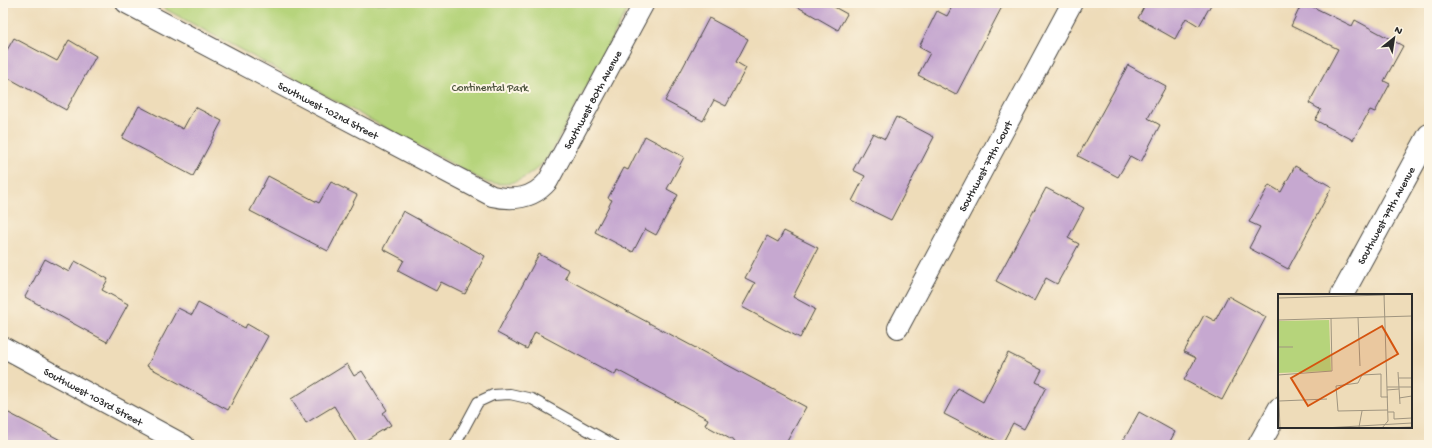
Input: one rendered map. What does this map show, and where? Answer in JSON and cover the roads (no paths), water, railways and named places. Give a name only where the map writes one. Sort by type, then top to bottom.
[{"type":"street","name":"Southwest 102nd Street","points":[[126,3],[492,196],[512,199],[535,193]]},
{"type":"street","name":"Southwest 80th Avenue","points":[[535,193],[548,181],[644,3]]},
{"type":"street","name":"Southwest 79th Court","points":[[898,328],[1072,3]]},
{"type":"street","name":"Southwest 79th Avenue","points":[[1343,294],[1429,135]]},
{"type":"street","name":"Southwest 103rd Street","points":[[3,347],[184,445]]},
{"type":"street","points":[[1260,445],[1278,411]]},
{"type":"lane","points":[[455,445],[478,402],[493,395],[510,394],[532,400],[614,445]]},
{"type":"park label","name":"Continental Park","points":[[490,87]]}]
